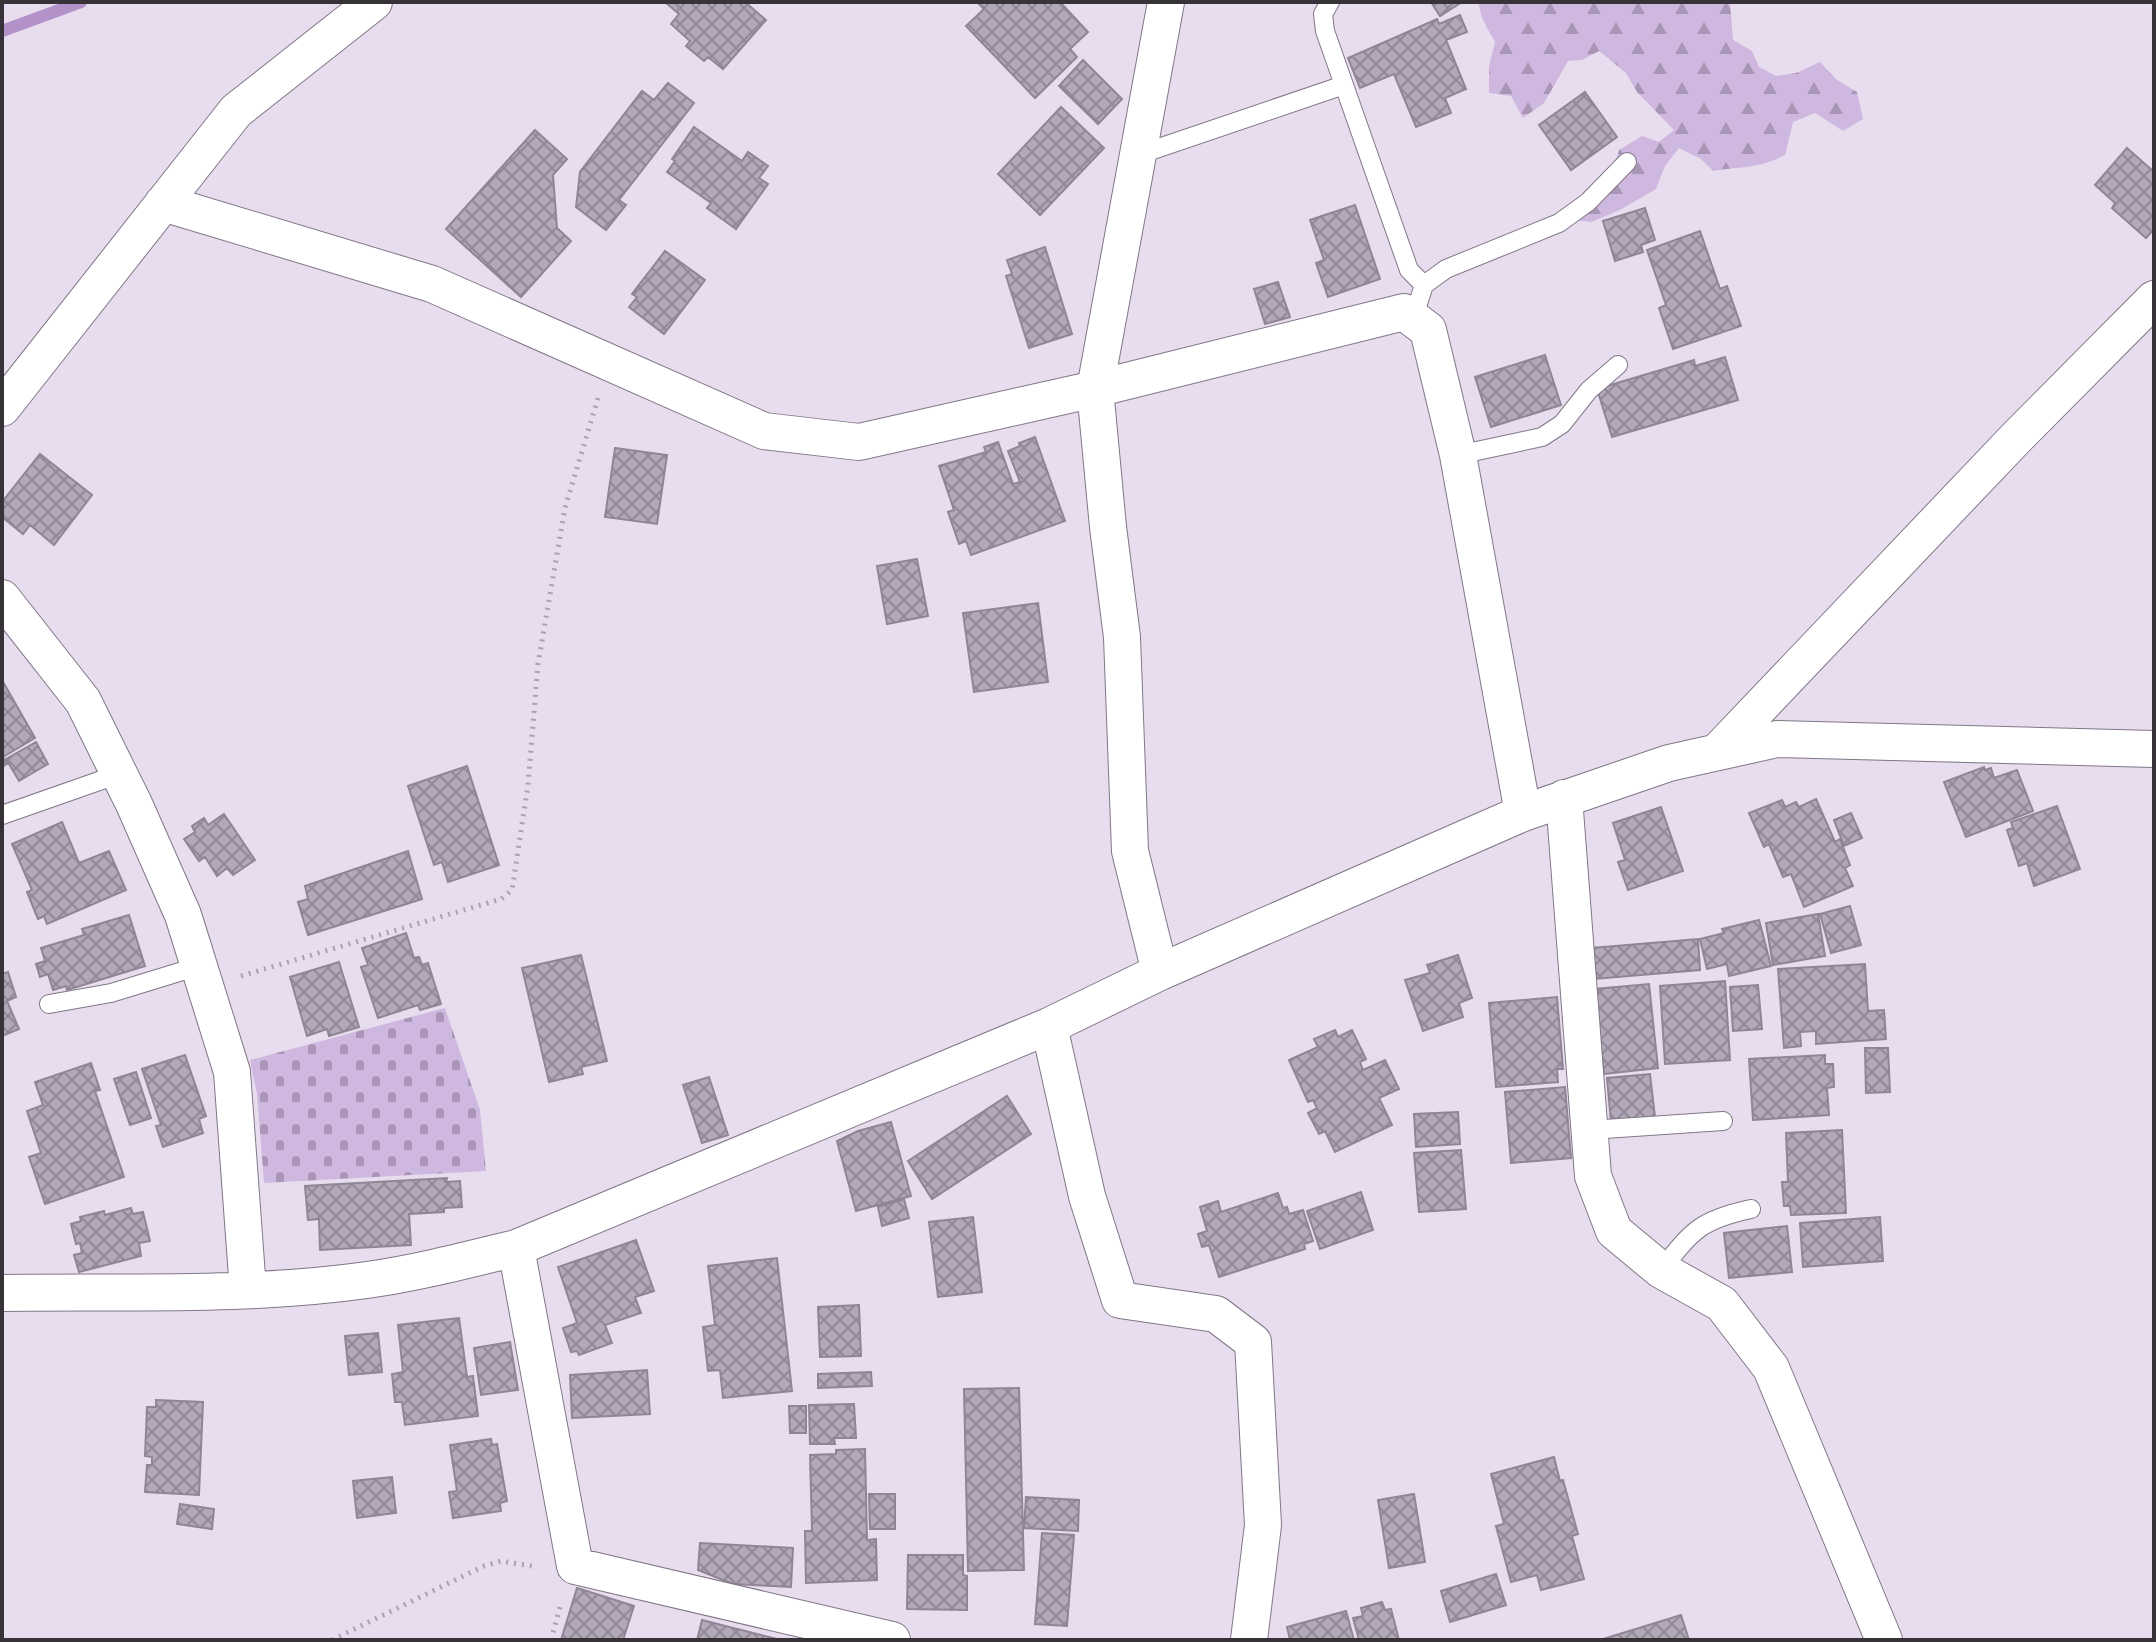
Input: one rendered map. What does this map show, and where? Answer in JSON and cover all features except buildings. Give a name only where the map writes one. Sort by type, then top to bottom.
[{"type":"street","points":[[2,408],[236,111],[374,2]]},
{"type":"street","points":[[1160,972],[1130,851],[1122,637],[1095,389],[1166,2]]},
{"type":"street","points":[[163,203],[432,284],[764,431],[859,442],[1095,389],[1404,312],[1428,330],[1458,455],[1523,813]]},
{"type":"street","points":[[1717,752],[2016,438],[2154,299]]},
{"type":"street","points":[[2,598],[83,701],[183,915],[232,1072],[248,1290]]},
{"type":"street","points":[[2,1293],[248,1290],[366,1280],[439,1267],[516,1248],[1049,1026],[1160,972],[1523,813],[1669,763],[1777,739],[2154,749]]},
{"type":"street","points":[[1564,798],[1593,1176],[1614,1231],[1661,1270],[1722,1304],[1771,1368],[1884,1640]]},
{"type":"street","points":[[1049,1026],[1087,1196],[1120,1300],[1216,1314],[1253,1342],[1263,1525],[1249,1640]]},
{"type":"street","points":[[516,1248],[575,1566],[892,1640]]},
{"type":"lane","points":[[1330,2],[1323,14],[1325,31],[1409,270],[1424,285]]},
{"type":"lane","points":[[1138,155],[1344,85]]},
{"type":"lane","points":[[1413,319],[1424,285],[1446,269],[1559,223],[1588,202],[1627,162]]},
{"type":"lane","points":[[1458,455],[1542,437],[1562,424],[1589,390],[1618,365]]},
{"type":"lane","points":[[2,815],[119,774]]},
{"type":"lane","points":[[49,1004],[202,976]]},
{"type":"lane","points":[[1590,1130],[1723,1121]]},
{"type":"lane","points":[[1661,1270],[1690,1233],[1720,1216],[1751,1209]]},
{"type":"path","points":[[202,976],[501,899],[512,890],[528,785],[538,664],[565,508],[608,363]]},
{"type":"path","points":[[332,1640],[484,1566],[501,1561],[545,1569],[575,1566],[551,1640]]},
{"type":"green space","points":[[1478,2],[1730,2],[1733,40],[1752,51],[1759,67],[1776,76],[1796,73],[1820,62],[1837,80],[1857,92],[1863,119],[1843,131],[1815,113],[1793,122],[1785,155],[1750,166],[1713,171],[1701,159],[1679,148],[1665,166],[1656,189],[1620,210],[1591,222],[1576,220],[1608,188],[1619,150],[1642,136],[1659,142],[1674,130],[1637,92],[1626,73],[1599,51],[1582,60],[1568,61],[1544,103],[1523,118],[1511,96],[1489,93],[1489,66],[1495,42],[1482,18]]},
{"type":"green space","points":[[445,1008],[480,1110],[486,1171],[264,1183],[257,1094],[250,1060]]},
{"type":"waterway","points":[[2,31],[81,2]]}]
